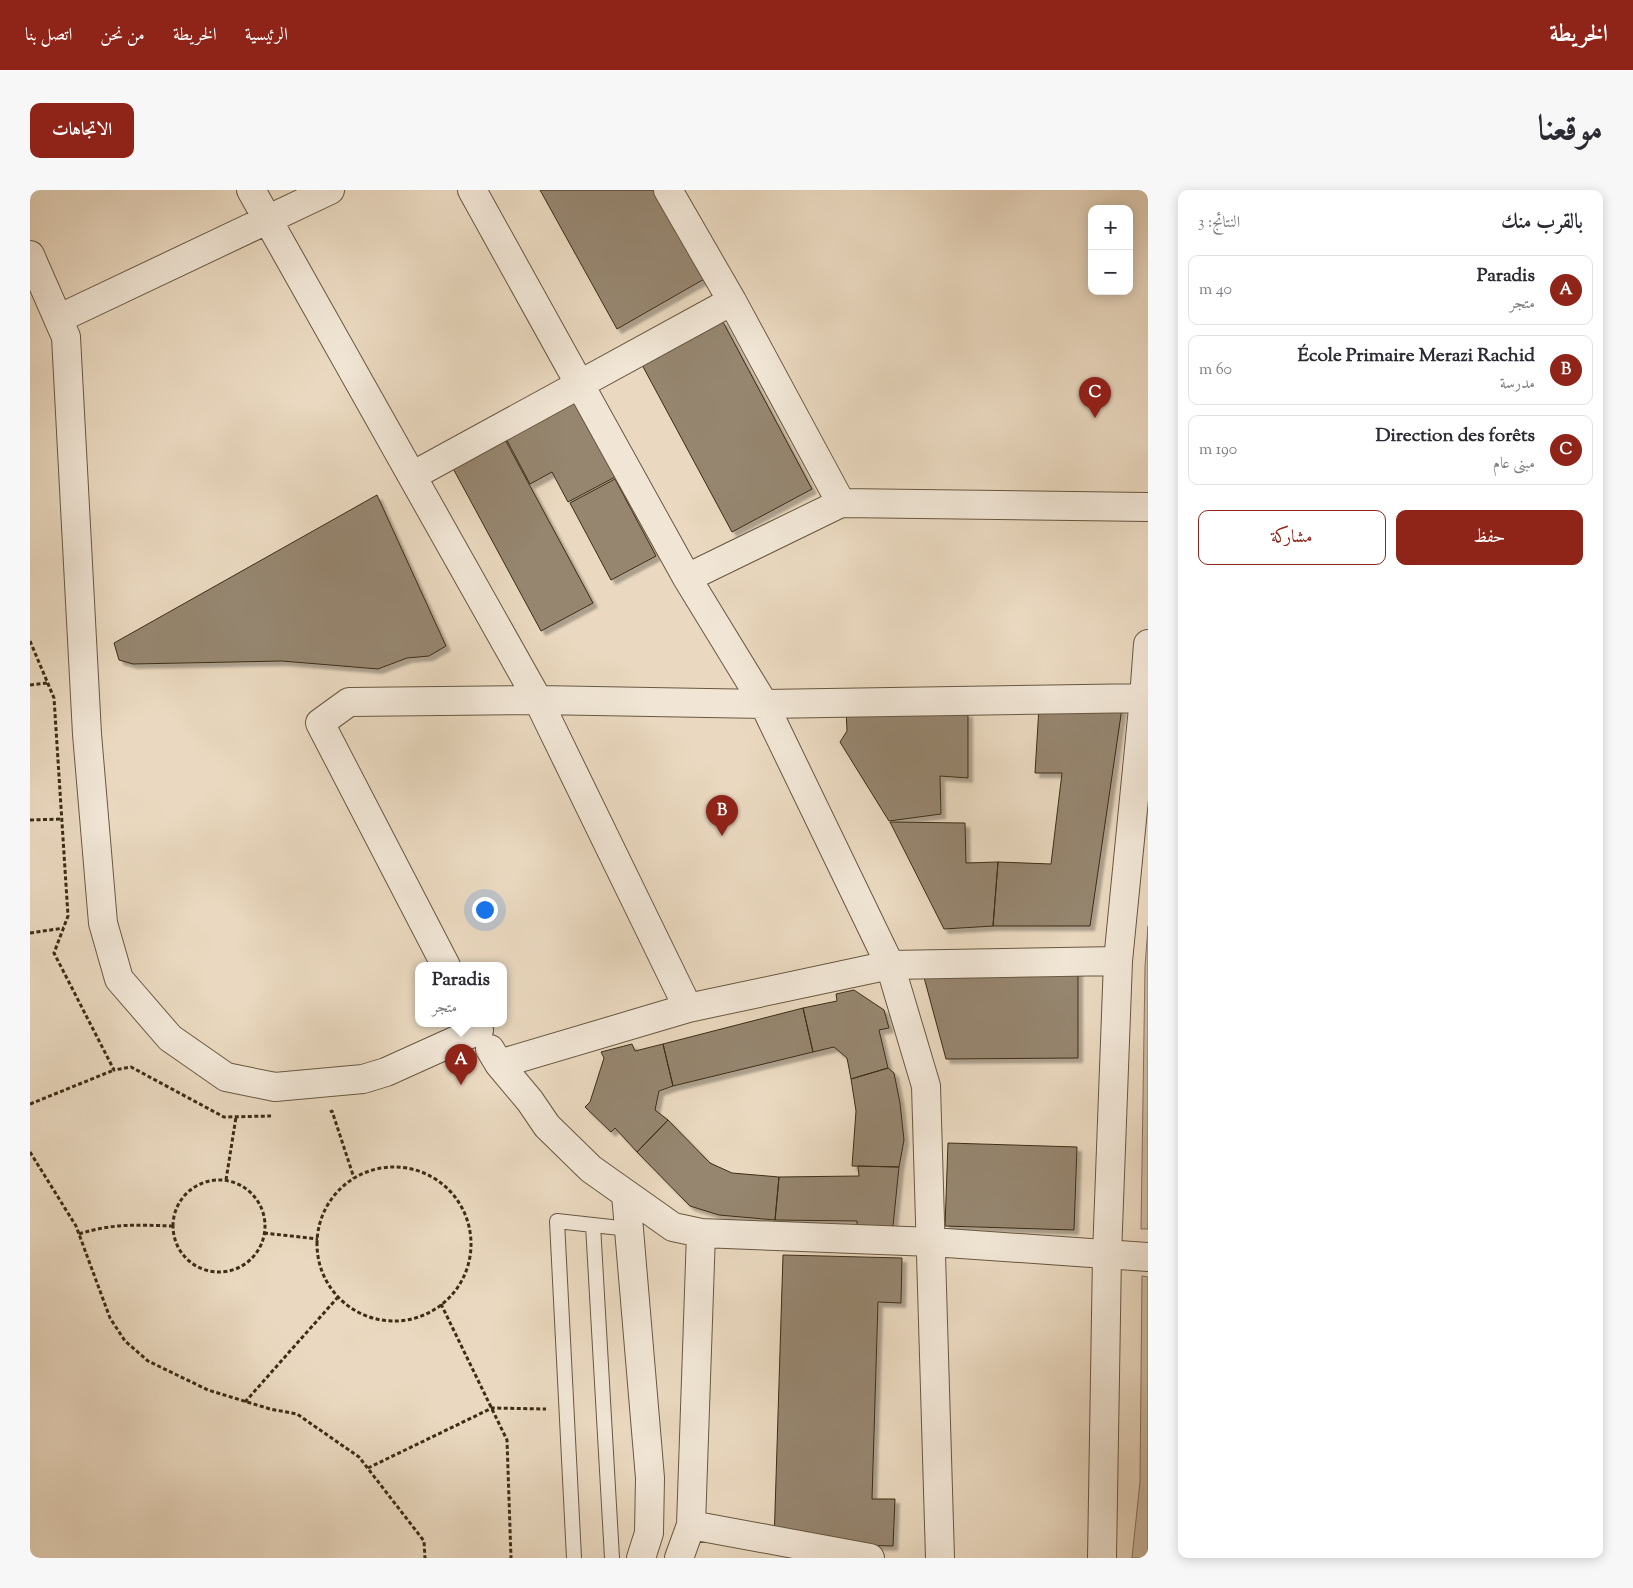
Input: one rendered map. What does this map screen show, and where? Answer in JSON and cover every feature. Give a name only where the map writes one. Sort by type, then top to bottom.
[{"type":"street","points":[[251,190],[538,700],[688,1008]]},
{"type":"street","points":[[58,319],[330,190]]},
{"type":"street","points":[[472,190],[687,578],[764,704],[890,965],[926,1086],[940,1558]]},
{"type":"street","points":[[668,190],[732,301],[841,503]]},
{"type":"street","points":[[30,255],[66,338],[87,734],[103,922],[119,979],[170,1038],[226,1078],[275,1087],[363,1079],[386,1072],[477,1027],[499,1064],[530,1101],[547,1126],[591,1169],[673,1227],[701,1233],[932,1242],[1148,1257]]},
{"type":"street","points":[[412,476],[732,301]]},
{"type":"street","points":[[687,578],[841,503],[1148,506]]},
{"type":"street","points":[[1102,1558],[1107,1255],[1118,961],[1146,698],[1148,644]]},
{"type":"street","points":[[444,962],[320,723],[349,702],[538,700],[764,704],[1146,698]]},
{"type":"street","points":[[499,1064],[688,1008],[890,965],[1118,961]]},
{"type":"street","points":[[626,1194],[650,1478],[649,1532],[641,1558]]},
{"type":"street","points":[[679,1558],[691,1525],[701,1233]]},
{"type":"street","points":[[691,1525],[870,1558]]},
{"type":"lane","points":[[574,1558],[557,1221],[629,1229]]},
{"type":"lane","points":[[593,1225],[612,1558]]},
{"type":"path","points":[[30,685],[47,683]]},
{"type":"path","points":[[30,820],[62,819]]},
{"type":"path","points":[[30,933],[64,928]]},
{"type":"path","points":[[30,1104],[114,1070]]},
{"type":"path","points":[[226,1180],[236,1117]]},
{"type":"path","points":[[30,1152],[76,1226],[110,1318],[125,1341],[148,1361],[208,1390],[270,1409],[297,1414],[360,1457],[424,1541],[425,1558]]},
{"type":"path","points":[[392,1167],[416,1170],[438,1180],[455,1197],[467,1218],[471,1242],[468,1265],[458,1288],[441,1304],[415,1318],[389,1321],[363,1315],[338,1297],[325,1279],[317,1254],[318,1239],[318,1227],[329,1203],[354,1178],[368,1171],[392,1167]]},
{"type":"path","points":[[226,1180],[239,1184],[251,1193],[260,1204],[264,1218],[264,1233],[260,1248],[250,1261],[236,1269],[220,1273],[205,1271],[190,1263],[180,1252],[173,1237],[172,1221],[177,1206],[185,1194],[197,1185],[211,1181],[226,1180]]},
{"type":"path","points":[[79,1234],[101,1227],[126,1224],[173,1226]]},
{"type":"path","points":[[264,1233],[318,1239]]},
{"type":"path","points":[[245,1402],[338,1297]]},
{"type":"path","points":[[441,1304],[507,1440],[511,1558]]},
{"type":"path","points":[[368,1468],[492,1408],[550,1409]]},
{"type":"shaded area","points":[[1148,926],[1148,1229],[1141,1229],[1145,967]]},
{"type":"shaded area","points":[[1142,1276],[1148,1277],[1148,1558],[1132,1558],[1140,1482]]},
{"type":"building","points":[[540,190],[657,190],[706,278],[617,329]]},
{"type":"building","points":[[722,320],[812,489],[732,532],[641,363]]},
{"type":"building","points":[[571,394],[615,477],[568,502],[552,472],[530,484],[502,431]]},
{"type":"building","points":[[501,432],[593,603],[541,631],[449,461]]},
{"type":"building","points":[[615,479],[656,556],[611,580],[570,503]]},
{"type":"building","points":[[377,495],[446,646],[429,656],[407,658],[378,669],[282,661],[133,664],[119,660],[114,643]]},
{"type":"building","points":[[1039,707],[1122,708],[1090,926],[993,926],[998,862],[1051,864],[1062,773],[1035,773]]},
{"type":"building","points":[[846,708],[968,713],[968,778],[940,776],[941,814],[889,821],[840,742],[847,731]]},
{"type":"building","points":[[890,822],[965,823],[966,863],[998,862],[993,926],[944,929]]},
{"type":"building","points":[[1078,966],[1078,1058],[946,1059],[922,970]]},
{"type":"building","points":[[854,990],[884,1010],[889,1028],[879,1030],[888,1068],[851,1079],[847,1058],[834,1047],[813,1052],[803,1008],[837,1001],[836,994]]},
{"type":"building","points":[[803,1008],[813,1052],[673,1086],[663,1044]]},
{"type":"building","points":[[632,1044],[635,1051],[663,1044],[673,1086],[659,1091],[655,1110],[668,1120],[637,1152],[615,1128],[611,1132],[585,1107],[590,1102],[604,1058],[601,1052]]},
{"type":"building","points":[[888,1068],[894,1073],[900,1103],[904,1140],[899,1167],[852,1166],[856,1111],[851,1079]]},
{"type":"building","points":[[668,1120],[710,1163],[732,1173],[779,1177],[775,1220],[719,1215],[690,1206],[637,1152]]},
{"type":"building","points":[[948,1143],[1077,1147],[1074,1230],[945,1226]]},
{"type":"building","points":[[858,1166],[899,1167],[893,1226],[857,1230],[857,1221],[775,1220],[779,1177],[859,1176]]},
{"type":"building","points":[[783,1255],[902,1258],[901,1303],[878,1302],[872,1499],[895,1499],[893,1546],[774,1543]]},
{"type":"place","name":"Direction des forêts","points":[[1095,418]]},
{"type":"place","name":"École Primaire Merazi Rachid","points":[[722,836]]},
{"type":"place","name":"Paradis","points":[[461,1085]]}]
